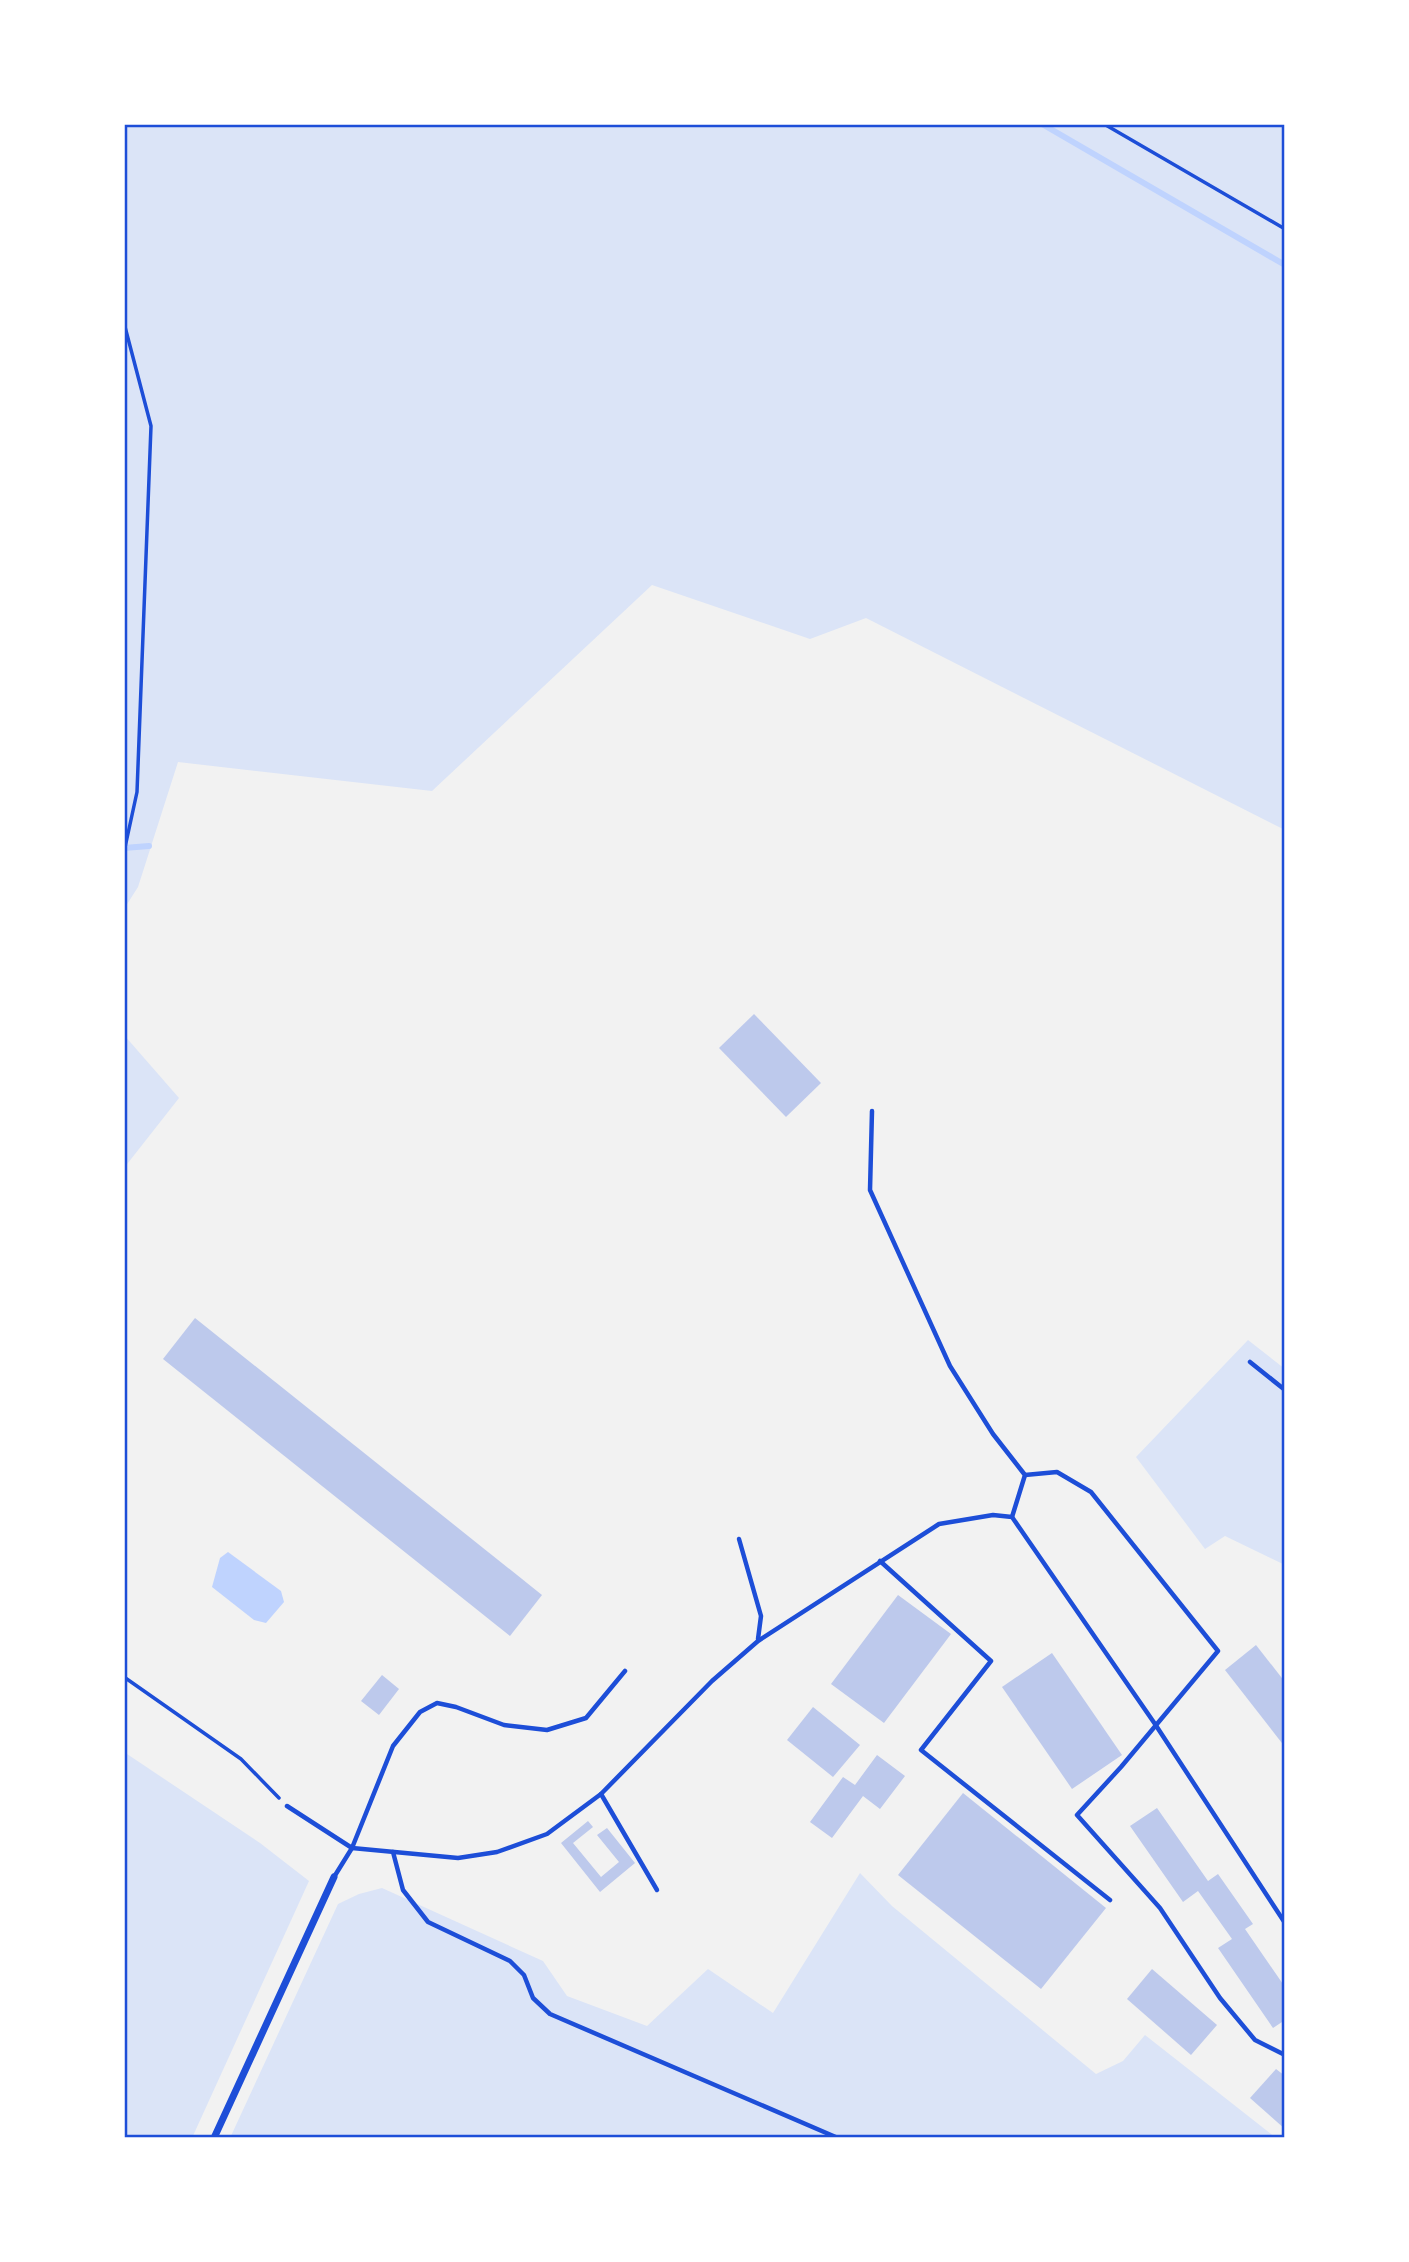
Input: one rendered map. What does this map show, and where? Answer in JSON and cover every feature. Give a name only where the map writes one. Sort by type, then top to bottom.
[{"type":"street","points":[[214,2138],[334,1877]]},
{"type":"lane","points":[[872,1111],[870,1190],[950,1366],[993,1434],[1025,1475]]},
{"type":"lane","points":[[1250,1362],[1285,1390]]},
{"type":"lane","points":[[1025,1475],[1057,1472],[1091,1492],[1218,1651],[1077,1815],[1160,1908],[1220,1998],[1255,2040],[1285,2055]]},
{"type":"lane","points":[[1012,1517],[1025,1475]]},
{"type":"lane","points":[[287,1806],[352,1848],[458,1858],[497,1852],[547,1834],[601,1794],[712,1681],[758,1641],[939,1524],[981,1516],[1012,1517]]},
{"type":"lane","points":[[1012,1517],[1155,1724],[1285,1923]]},
{"type":"lane","points":[[739,1539],[761,1616],[758,1641]]},
{"type":"lane","points":[[880,1561],[991,1661],[921,1750],[1110,1900]]},
{"type":"lane","points":[[334,1877],[352,1848],[393,1746],[420,1712],[437,1703],[505,1725],[547,1730],[586,1718],[625,1671]]},
{"type":"lane","points":[[601,1794],[657,1890]]},
{"type":"lane","points":[[393,1852],[403,1890],[428,1922],[510,1961],[524,1975],[533,1998],[550,2014],[838,2138]]},
{"type":"path","points":[[1104,124],[1285,229]]},
{"type":"path","points":[[124,323],[151,426],[137,792],[124,852]]},
{"type":"path","points":[[124,1677],[241,1759],[287,1806]]},
{"type":"shaded area","points":[[124,124],[1285,124],[1285,830],[866,618],[810,639],[652,585],[432,791],[178,762],[138,887],[124,909]]},
{"type":"shaded area","points":[[124,1035],[179,1098],[124,1168]]},
{"type":"shaded area","points":[[1248,1340],[1285,1369],[1285,1565],[1225,1536],[1205,1549],[1136,1457]]},
{"type":"shaded area","points":[[124,1752],[260,1843],[309,1881],[192,2138],[124,2138]]},
{"type":"shaded area","points":[[860,1873],[892,1906],[1096,2074],[1123,2061],[1145,2035],[1276,2138],[230,2138],[338,1904],[359,1894],[382,1888],[543,1961],[567,1996],[647,2026],[708,1969],[773,2013]]},
{"type":"water","points":[[228,1552],[281,1591],[284,1602],[266,1623],[254,1620],[212,1587],[220,1558]]},
{"type":"building","points":[[754,1014],[821,1083],[786,1117],[719,1048]]},
{"type":"building","points":[[195,1318],[542,1595],[510,1636],[163,1359]]},
{"type":"building","points":[[898,1595],[951,1634],[884,1723],[831,1684]]},
{"type":"building","points":[[1256,1645],[1285,1682],[1285,1747],[1225,1670]]},
{"type":"building","points":[[1052,1653],[1122,1755],[1072,1789],[1002,1687]]},
{"type":"building","points":[[382,1675],[399,1689],[379,1715],[361,1701]]},
{"type":"building","points":[[813,1707],[860,1745],[833,1777],[787,1740]]},
{"type":"building","points":[[877,1755],[905,1776],[880,1809],[863,1796],[832,1838],[810,1822],[843,1777],[855,1785]]},
{"type":"building","points":[[963,1793],[1106,1908],[1041,1989],[898,1875]]},
{"type":"building","points":[[1157,1808],[1208,1881],[1218,1874],[1253,1924],[1245,1929],[1285,1987],[1285,2020],[1273,2028],[1218,1948],[1232,1939],[1198,1891],[1183,1902],[1130,1826]]},
{"type":"building","points":[[588,1821],[593,1827],[573,1843],[601,1877],[619,1862],[597,1835],[607,1828],[635,1863],[600,1892],[561,1843]]},
{"type":"building","points":[[1152,1969],[1217,2025],[1191,2055],[1127,1999]]},
{"type":"building","points":[[1276,2069],[1285,2076],[1285,2129],[1250,2098]]},
{"type":"waterway","points":[[1042,124],[1285,265]]},
{"type":"waterway","points":[[124,848],[149,846]]}]
